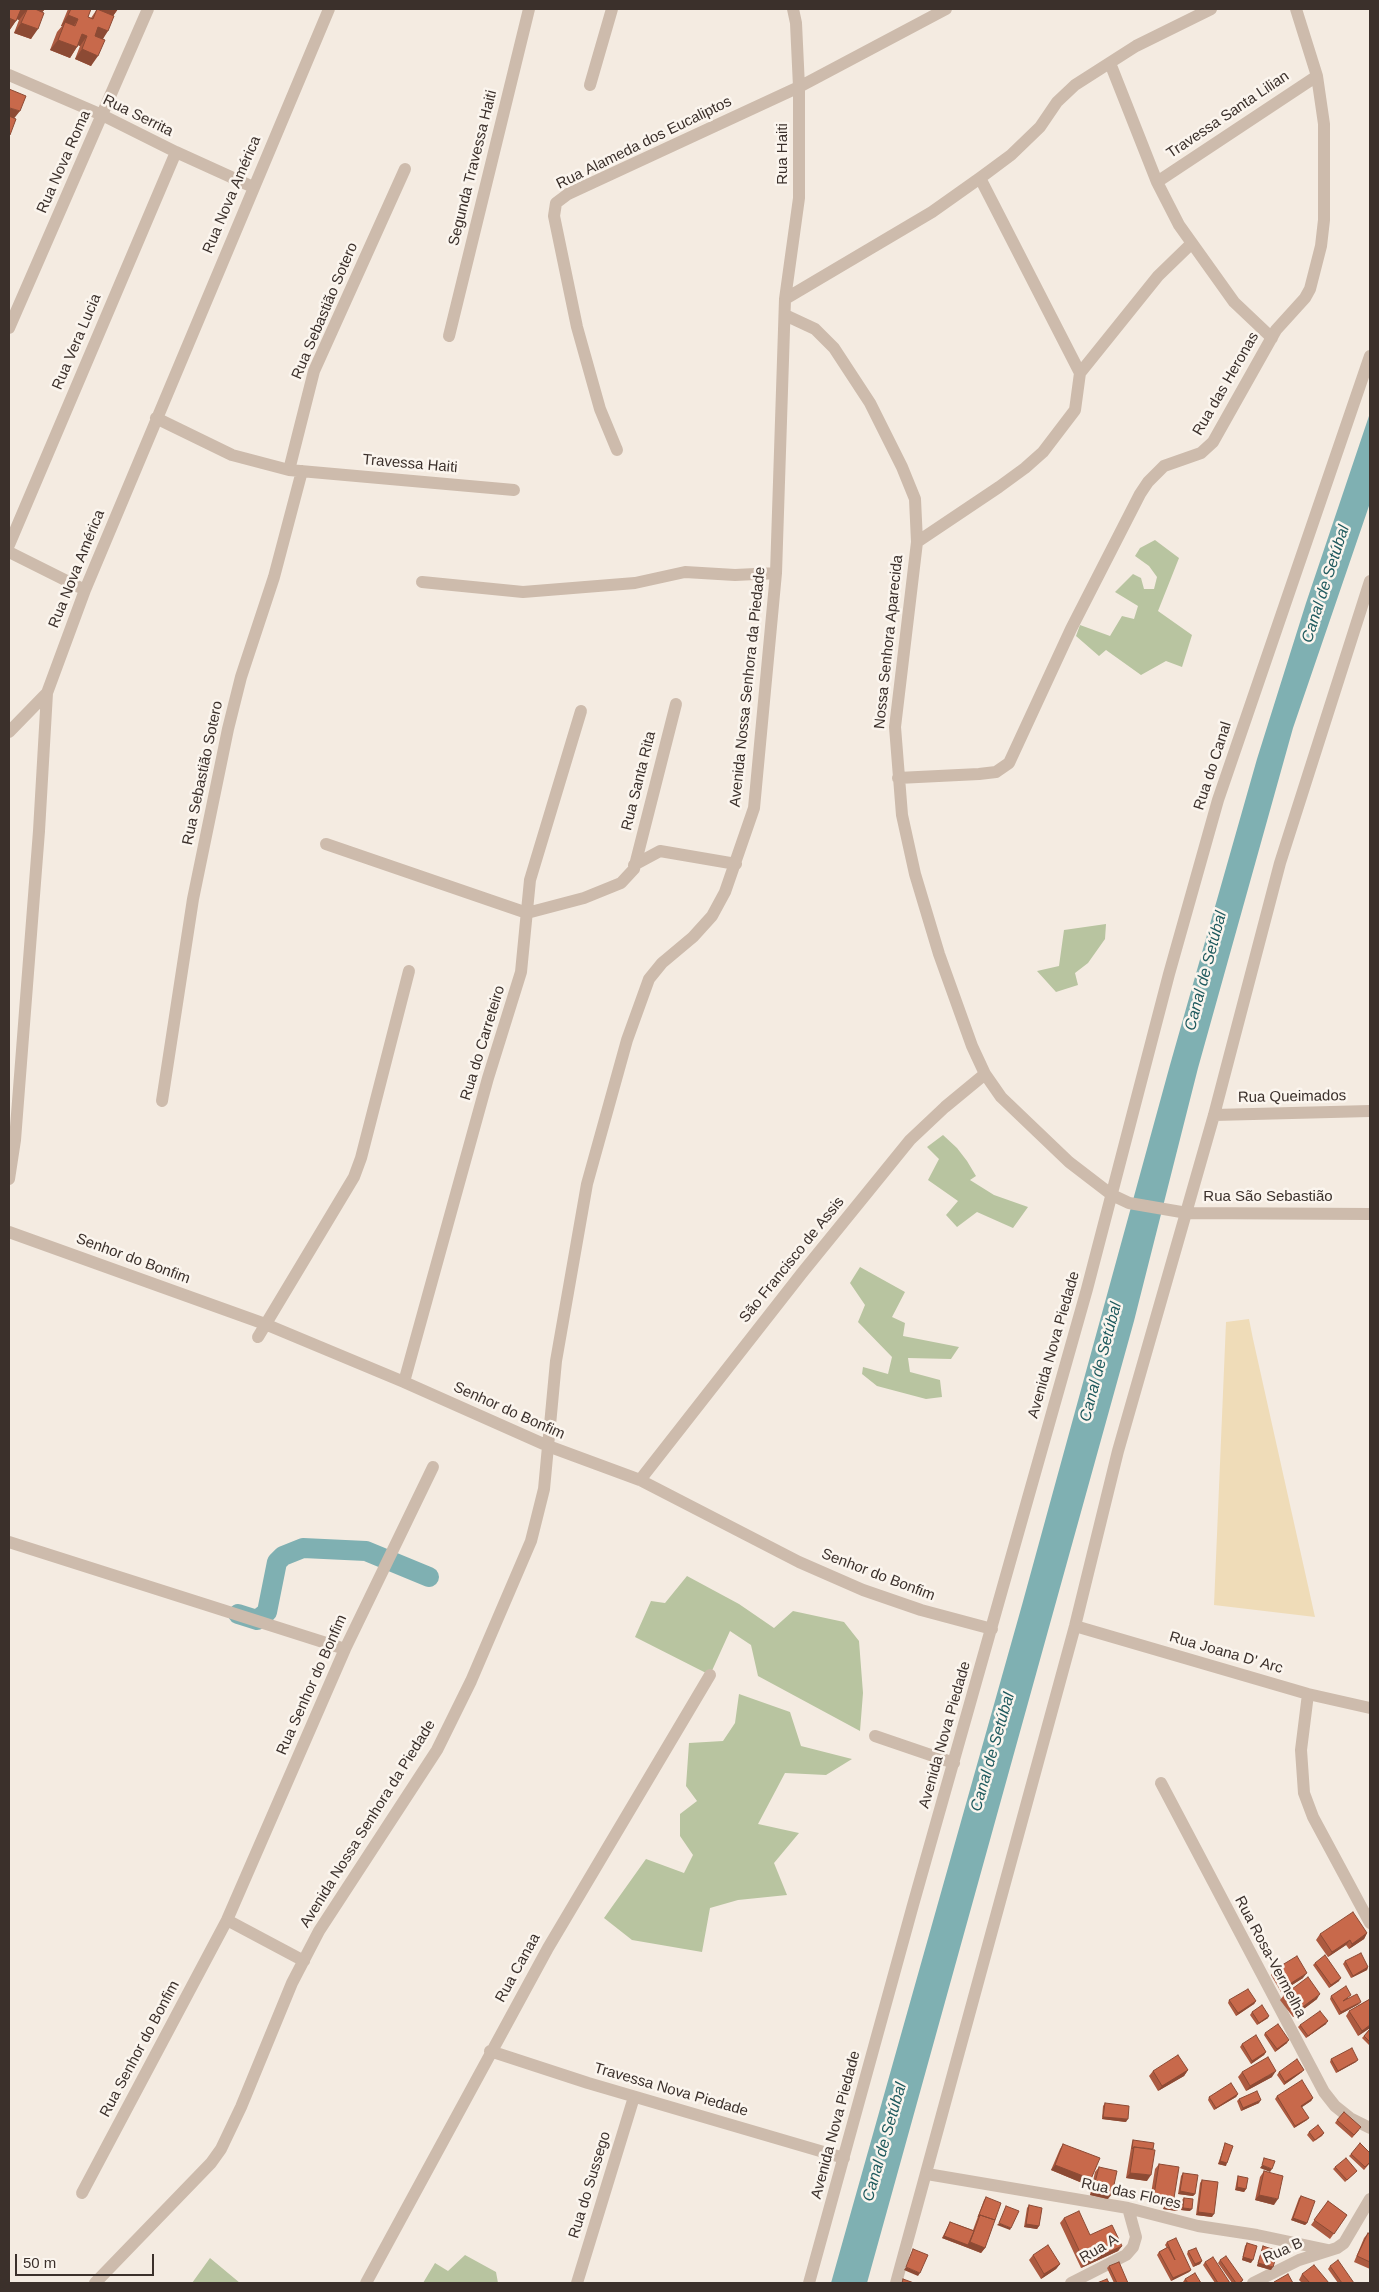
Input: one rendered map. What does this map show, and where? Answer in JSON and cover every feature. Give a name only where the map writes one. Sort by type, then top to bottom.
[{"type":"street","name":"Rua Nova Roma","points":[[9,328],[148,9]]},
{"type":"street","name":"Rua Nova América","points":[[9,1179],[15,1140],[38,840],[47,693],[85,590],[329,9]]},
{"type":"street","name":"Segunda Travessa Haiti","points":[[449,336],[529,9]]},
{"type":"street","points":[[590,85],[612,9]]},
{"type":"street","name":"Rua Haiti","points":[[785,299],[799,198],[799,87],[796,23],[793,9]]},
{"type":"street","name":"Rua Alameda dos Eucaliptos","points":[[617,450],[600,409],[576,327],[554,216],[556,203],[568,194],[799,87],[946,9]]},
{"type":"street","points":[[785,299],[932,212],[980,178],[1011,155],[1040,127],[1066,92],[1159,33],[1211,9]]},
{"type":"street","name":"Rua das Heronas","points":[[898,778],[996,772],[1009,763],[1071,629],[1140,494],[1148,482],[1164,466],[1201,453],[1209,446],[1272,338],[1306,298],[1321,246],[1324,220],[1324,124],[1316,76],[1296,9]]},
{"type":"street","points":[[1110,63],[1157,182],[1191,244],[1234,302],[1272,338]]},
{"type":"street","name":"Rua Serrita","points":[[9,75],[102,115],[176,152],[253,187]]},
{"type":"street","name":"Travessa Santa Lilian","points":[[1157,182],[1316,76]]},
{"type":"street","name":"Rua Vera Lucia","points":[[9,545],[176,152]]},
{"type":"street","name":"Rua Sebastião Sotero","points":[[162,1101],[193,899],[228,729],[241,677],[274,577],[314,371],[405,169]]},
{"type":"street","points":[[980,178],[1080,374]]},
{"type":"street","points":[[917,542],[1000,487],[1042,452],[1075,410],[1080,374],[1158,276],[1191,244]]},
{"type":"street","name":"Avenida Nossa Senhora da Piedade","points":[[95,2283],[211,2163],[221,2148],[241,2107],[292,1983],[319,1931],[348,1884],[437,1750],[471,1681],[531,1541],[544,1489],[556,1361],[587,1184],[627,1040],[649,979],[662,962],[694,938],[712,916],[725,892],[736,864],[754,808],[776,573],[785,299]]},
{"type":"street","name":"Nossa Senhora Aparecida","points":[[785,314],[822,334],[870,402],[902,467],[915,499],[917,542],[896,705],[895,737],[898,778],[902,815],[934,936],[972,1046],[986,1074],[1001,1097],[1034,1131],[1069,1162],[1112,1195],[1129,1203],[1166,1211]]},
{"type":"street","name":"Rua do Canal","points":[[1112,1195],[1169,974],[1218,800],[1370,356]]},
{"type":"street","points":[[156,418],[232,456],[296,470]]},
{"type":"street","name":"Travessa Haiti","points":[[296,470],[514,490]]},
{"type":"street","points":[[9,552],[85,590]]},
{"type":"street","points":[[422,582],[523,592],[635,583],[686,572],[735,575],[776,573]]},
{"type":"street","points":[[896,2283],[1074,1626],[1118,1451],[1187,1213],[1280,863],[1366,608],[1370,581]]},
{"type":"street","points":[[9,732],[47,693]]},
{"type":"street","name":"Rua Santa Rita","points":[[634,865],[676,704]]},
{"type":"street","name":"Rua do Carreteiro","points":[[404,1382],[488,1078],[521,972],[532,873],[581,711]]},
{"type":"street","points":[[326,844],[527,912],[584,898],[616,885],[627,878],[634,869],[634,865],[660,851],[736,864]]},
{"type":"street","points":[[258,1337],[354,1177],[361,1158],[409,972]]},
{"type":"street","name":"São Francisco de Assis","points":[[640,1480],[802,1273],[910,1140],[945,1107],[986,1074]]},
{"type":"street","name":"Rua Queimados","points":[[1214,1114],[1370,1111]]},
{"type":"street","name":"Avenida Nova Piedade","points":[[809,2283],[1112,1195]]},
{"type":"street","name":"Rua São Sebastião","points":[[1166,1211],[1187,1213],[1370,1214]]},
{"type":"street","name":"Senhor do Bonfim","points":[[9,1232],[265,1324],[404,1382],[548,1446],[640,1480],[798,1562],[863,1590],[921,1610],[992,1629]]},
{"type":"street","name":"Rua Senhor do Bonfim","points":[[82,2193],[227,1920],[345,1649],[433,1467]]},
{"type":"street","points":[[9,1542],[345,1649]]},
{"type":"street","name":"Rua Joana D' Arc","points":[[1074,1626],[1308,1694],[1370,1708]]},
{"type":"street","name":"Rua Canaa","points":[[366,2283],[490,2051],[558,1931],[710,1675]]},
{"type":"street","points":[[1308,1694],[1301,1750],[1304,1793],[1313,1817],[1370,1923]]},
{"type":"street","points":[[875,1736],[954,1763]]},
{"type":"street","name":"Rua Rosa-Vermelha","points":[[1161,1783],[1324,2092],[1335,2106],[1350,2118],[1370,2128]]},
{"type":"street","points":[[227,1920],[304,1961]]},
{"type":"street","name":"Travessa Nova Piedade","points":[[490,2051],[634,2097],[844,2158]]},
{"type":"street","name":"Rua do Sussego","points":[[576,2283],[634,2097]]},
{"type":"street","name":"Rua das Flores","points":[[927,2174],[1128,2208],[1198,2226],[1257,2235],[1328,2250]]},
{"type":"street","name":"Rua B","points":[[1253,2283],[1299,2260],[1344,2243],[1370,2199]]},
{"type":"street","name":"Rua A","points":[[1072,2283],[1120,2258],[1133,2247],[1136,2237],[1128,2208]]},
{"type":"green space","points":[[1155,540],[1179,558],[1158,611],[1192,635],[1182,667],[1166,661],[1141,675],[1106,650],[1099,656],[1076,636],[1080,625],[1110,636],[1122,616],[1134,619],[1138,606],[1115,592],[1133,574],[1141,578],[1144,589],[1154,589],[1157,577],[1149,566],[1135,556],[1140,548]]},
{"type":"green space","points":[[1106,924],[1105,939],[1088,963],[1075,973],[1078,985],[1056,992],[1037,971],[1059,966],[1064,930]]},
{"type":"green space","points":[[943,1135],[957,1148],[976,1176],[970,1180],[994,1195],[1028,1207],[1013,1228],[977,1212],[957,1227],[946,1215],[958,1201],[928,1180],[939,1159],[927,1147]]},
{"type":"green space","points":[[860,1267],[905,1292],[892,1317],[905,1323],[903,1336],[959,1347],[951,1359],[908,1358],[910,1372],[940,1380],[942,1397],[926,1399],[877,1386],[862,1374],[863,1367],[888,1374],[892,1357],[858,1322],[865,1305],[850,1283]]},
{"type":"green space","points":[[687,1576],[739,1604],[774,1628],[793,1611],[844,1622],[859,1641],[863,1693],[860,1731],[758,1676],[751,1645],[730,1631],[710,1675],[635,1637],[651,1601],[665,1603]]},
{"type":"green space","points":[[739,1694],[790,1712],[801,1746],[852,1759],[826,1775],[785,1773],[758,1824],[799,1833],[774,1863],[787,1895],[738,1900],[710,1908],[702,1952],[632,1940],[604,1918],[646,1859],[684,1873],[693,1855],[680,1836],[680,1814],[697,1801],[686,1786],[689,1743],[723,1741],[735,1723]]},
{"type":"green space","points":[[465,2255],[496,2272],[498,2283],[423,2283],[435,2263],[448,2271]]},
{"type":"green space","points":[[210,2258],[240,2283],[192,2283]]},
{"type":"sand","points":[[1249,1319],[1315,1617],[1214,1605],[1226,1322]]},
{"type":"water","name":"Canal de Setúbal","points":[[1370,413],[1370,503],[1293,728],[1198,1068],[1134,1321],[867,2283],[831,2283],[1257,759],[1306,603]]},
{"type":"building","points":[[9,9],[21,9],[16,21],[9,18]]},
{"type":"building","points":[[24,9],[35,9],[44,13],[38,29],[21,23],[27,10]]},
{"type":"building","points":[[71,9],[91,9],[88,17],[93,19],[97,9],[114,16],[108,31],[98,27],[95,36],[105,40],[98,56],[82,49],[87,36],[82,34],[77,47],[58,40],[65,22],[75,26],[78,19],[68,15]]},
{"type":"building","points":[[9,89],[26,96],[20,111],[10,108],[9,110]]},
{"type":"building","points":[[9,116],[16,119],[10,135],[9,135]]},
{"type":"building","points":[[1353,1912],[1367,1933],[1352,1944],[1350,1940],[1332,1952],[1320,1934]]},
{"type":"building","points":[[1361,1953],[1368,1967],[1353,1976],[1345,1961]]},
{"type":"building","points":[[1325,1955],[1341,1978],[1331,1985],[1315,1963]]},
{"type":"building","points":[[1297,1956],[1307,1973],[1285,1987],[1274,1970]]},
{"type":"building","points":[[1308,1977],[1320,1994],[1296,2012],[1284,1995]]},
{"type":"building","points":[[1346,1986],[1351,1995],[1343,2001],[1357,1994],[1361,2002],[1341,2012],[1331,1996]]},
{"type":"building","points":[[1248,1989],[1256,2001],[1238,2013],[1229,2000]]},
{"type":"building","points":[[1370,1999],[1370,2025],[1362,2031],[1349,2011]]},
{"type":"building","points":[[1262,2005],[1269,2016],[1259,2023],[1252,2012]]},
{"type":"building","points":[[1320,2011],[1328,2021],[1308,2036],[1300,2025]]},
{"type":"building","points":[[1278,2024],[1289,2040],[1277,2049],[1265,2033]]},
{"type":"building","points":[[1370,2029],[1370,2042],[1364,2036]]},
{"type":"building","points":[[1256,2035],[1266,2052],[1252,2061],[1242,2044]]},
{"type":"building","points":[[1352,2048],[1358,2060],[1338,2071],[1331,2059]]},
{"type":"building","points":[[1178,2055],[1188,2070],[1162,2086],[1153,2071]]},
{"type":"building","points":[[1268,2057],[1276,2071],[1250,2086],[1242,2072]]},
{"type":"building","points":[[1297,2059],[1304,2070],[1285,2082],[1279,2072]]},
{"type":"building","points":[[1302,2080],[1313,2098],[1301,2106],[1309,2118],[1295,2126],[1277,2096]]},
{"type":"building","points":[[1231,2083],[1238,2094],[1216,2108],[1209,2097]]},
{"type":"building","points":[[1257,2091],[1261,2100],[1243,2108],[1239,2099]]},
{"type":"building","points":[[1105,2103],[1129,2106],[1128,2119],[1103,2117]]},
{"type":"building","points":[[1344,2112],[1361,2127],[1354,2135],[1337,2120]]},
{"type":"building","points":[[1318,2125],[1324,2133],[1315,2140],[1309,2132]]},
{"type":"building","points":[[1133,2140],[1154,2143],[1153,2149],[1134,2147],[1132,2149]]},
{"type":"building","points":[[1225,2143],[1233,2146],[1227,2163],[1220,2161]]},
{"type":"building","points":[[1360,2143],[1370,2153],[1370,2162],[1365,2167],[1351,2154]]},
{"type":"building","points":[[1063,2144],[1100,2158],[1091,2179],[1055,2165]]},
{"type":"building","points":[[1134,2147],[1155,2150],[1151,2175],[1130,2173]]},
{"type":"building","points":[[1264,2158],[1275,2161],[1272,2169],[1262,2165]]},
{"type":"building","points":[[1346,2158],[1357,2171],[1347,2180],[1335,2167]]},
{"type":"building","points":[[1159,2164],[1179,2167],[1174,2198],[1154,2195]]},
{"type":"building","points":[[1099,2167],[1117,2171],[1112,2194],[1093,2190]]},
{"type":"building","points":[[1264,2171],[1283,2176],[1278,2199],[1259,2195]]},
{"type":"building","points":[[1183,2173],[1198,2175],[1195,2194],[1180,2191]]},
{"type":"building","points":[[1238,2176],[1248,2178],[1246,2189],[1237,2187]]},
{"type":"building","points":[[1202,2180],[1218,2182],[1214,2214],[1198,2212]]},
{"type":"building","points":[[1301,2196],[1315,2201],[1307,2223],[1293,2218]]},
{"type":"building","points":[[986,2197],[1001,2203],[995,2220],[980,2215],[978,2217]]},
{"type":"building","points":[[1184,2198],[1193,2199],[1192,2209],[1183,2208]]},
{"type":"building","points":[[1167,2200],[1180,2201],[1179,2208],[1165,2207]]},
{"type":"building","points":[[1328,2201],[1347,2215],[1334,2234],[1314,2220]]},
{"type":"building","points":[[1029,2205],[1042,2208],[1039,2226],[1026,2224]]},
{"type":"building","points":[[1006,2206],[1019,2211],[1011,2228],[999,2223]]},
{"type":"building","points":[[1079,2211],[1090,2235],[1112,2225],[1122,2246],[1085,2263],[1064,2218]]},
{"type":"building","points":[[980,2215],[995,2220],[985,2248],[970,2242]]},
{"type":"building","points":[[950,2222],[974,2231],[968,2245],[944,2236]]},
{"type":"building","points":[[1368,2233],[1370,2234],[1370,2262],[1357,2256]]},
{"type":"building","points":[[1176,2238],[1191,2270],[1173,2278],[1159,2252],[1168,2247],[1175,2260],[1167,2242]]},
{"type":"building","points":[[1247,2243],[1257,2246],[1253,2260],[1243,2257]]},
{"type":"building","points":[[1048,2245],[1060,2264],[1044,2274],[1033,2255]]},
{"type":"building","points":[[1263,2246],[1278,2251],[1273,2267],[1258,2263]]},
{"type":"building","points":[[1196,2248],[1202,2261],[1195,2264],[1188,2251]]},
{"type":"building","points":[[913,2249],[928,2255],[920,2273],[906,2267]]},
{"type":"building","points":[[1226,2256],[1243,2280],[1239,2283],[1236,2283],[1220,2260]]},
{"type":"building","points":[[1213,2257],[1230,2283],[1218,2283],[1205,2262]]},
{"type":"building","points":[[1338,2260],[1354,2283],[1342,2283],[1330,2266]]},
{"type":"building","points":[[1119,2262],[1128,2283],[1117,2283],[1109,2266]]},
{"type":"building","points":[[1314,2265],[1329,2283],[1310,2283],[1302,2274]]},
{"type":"building","points":[[1195,2273],[1201,2283],[1188,2283],[1185,2279]]},
{"type":"building","points":[[1288,2274],[1293,2283],[1274,2282]]},
{"type":"building","points":[[903,2279],[914,2283],[902,2283]]},
{"type":"building","points":[[1107,2279],[1109,2283],[1097,2283]]},
{"type":"waterway","points":[[238,1614],[257,1620],[267,1612],[277,1562],[283,1556],[303,1548],[366,1551],[429,1577]]}]
